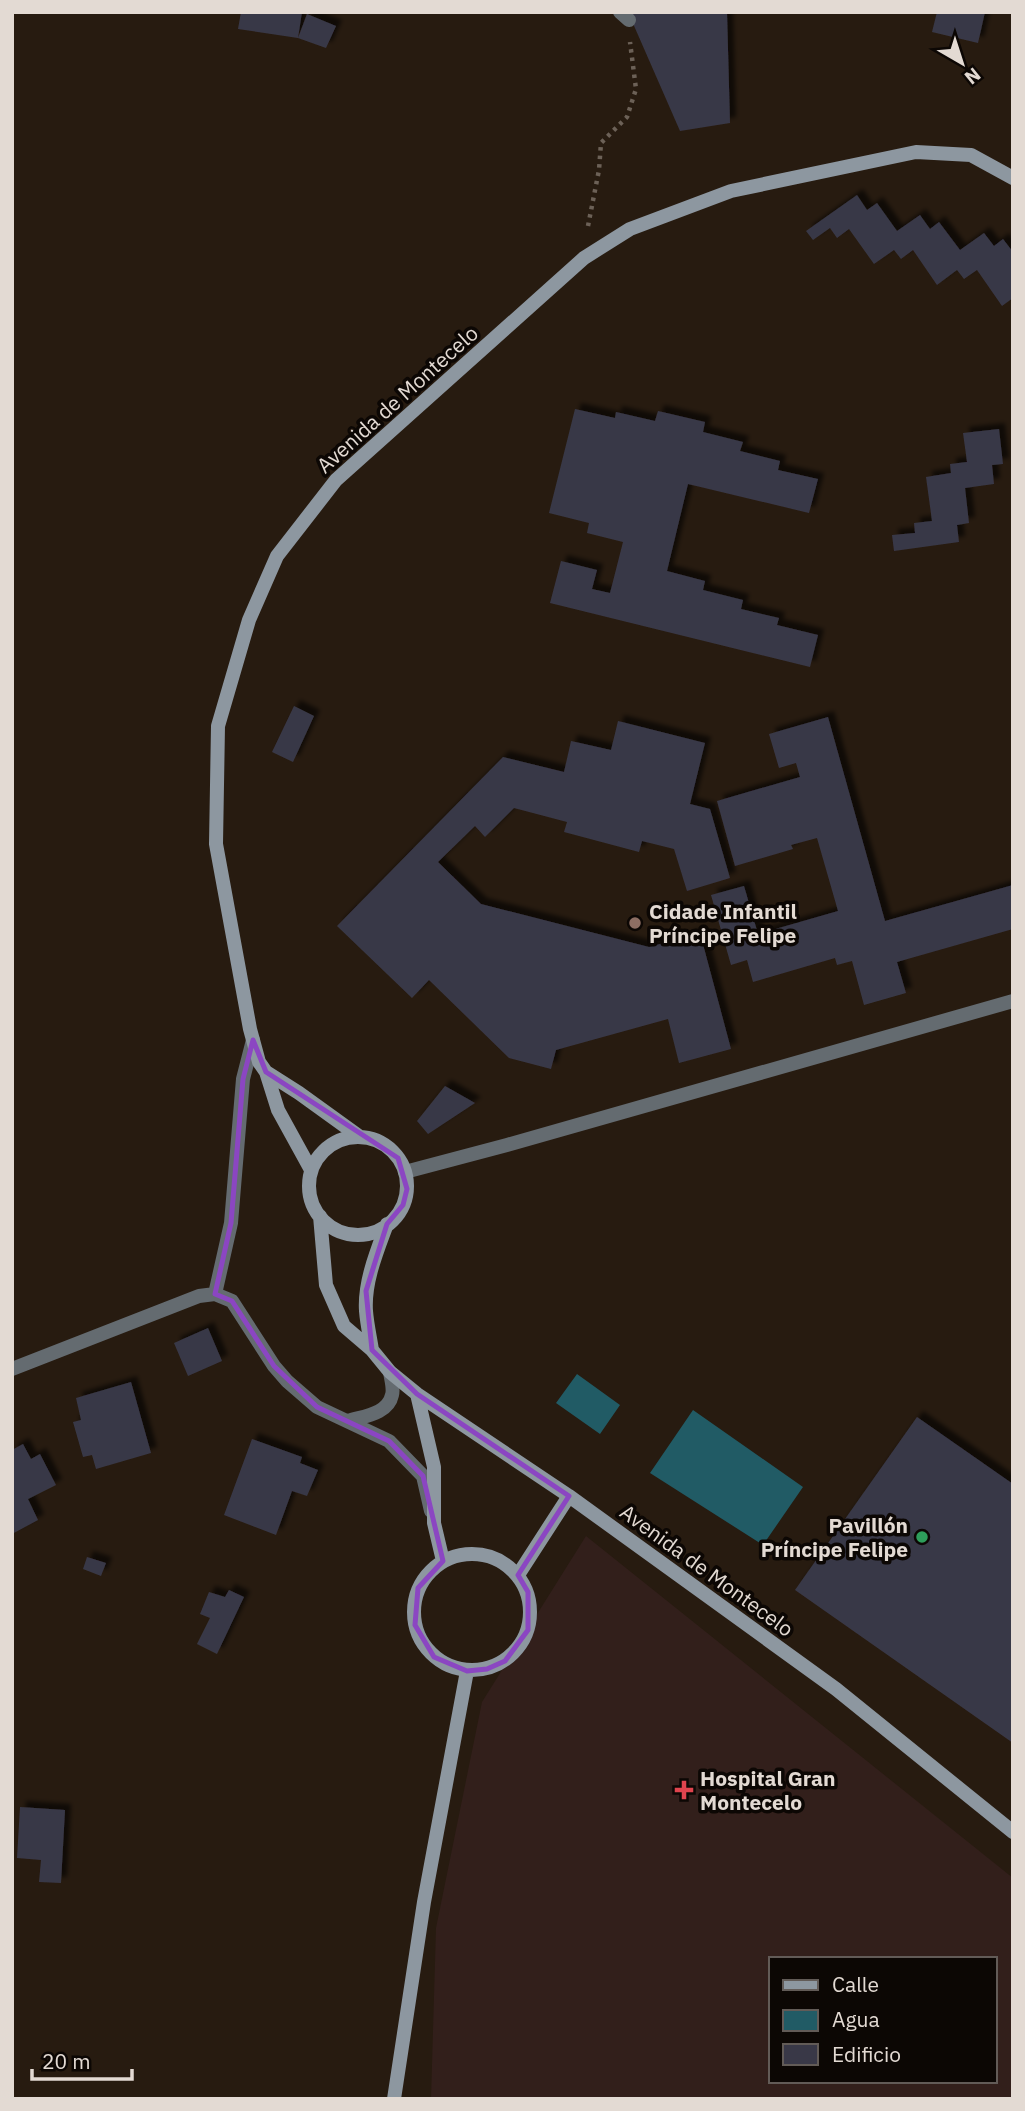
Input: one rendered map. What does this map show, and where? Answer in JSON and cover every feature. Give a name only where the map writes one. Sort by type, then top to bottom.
[{"type":"street","name":"Avenida de Montecelo","points":[[311,1170],[278,1111],[266,1072],[259,1062],[216,844],[218,726],[249,620],[277,556],[336,480],[584,258],[630,229],[731,191],[916,152],[971,155],[1013,178]]},
{"type":"street","points":[[405,1172],[520,1142],[1013,1001]]},
{"type":"street","points":[[215,1294],[231,1223],[243,1079],[253,1040]]},
{"type":"street","points":[[266,1072],[360,1137]]},
{"type":"street","points":[[344,1139],[374,1139],[388,1147],[405,1172],[407,1189],[403,1205],[394,1219],[380,1230],[347,1234],[332,1227],[320,1216],[311,1202],[311,1170],[319,1155],[330,1145],[344,1139]]},
{"type":"street","name":"Avenida de Montecelo","points":[[320,1216],[326,1285],[344,1326],[372,1350],[390,1372],[417,1394],[569,1496],[836,1689],[1013,1832]]},
{"type":"street","points":[[372,1350],[366,1291],[387,1224]]},
{"type":"street","points":[[12,1369],[199,1296],[215,1294],[232,1301],[274,1366],[287,1381],[317,1407],[389,1441],[423,1476],[443,1561]]},
{"type":"street","points":[[348,1420],[374,1414],[387,1407],[393,1394],[390,1372]]},
{"type":"street","points":[[417,1394],[434,1466],[434,1523]]},
{"type":"street","points":[[518,1575],[569,1496]]},
{"type":"street","points":[[475,1553],[492,1556],[518,1575],[528,1592],[531,1611],[528,1630],[519,1647],[505,1661],[487,1669],[467,1671],[449,1666],[434,1657],[422,1642],[415,1625],[414,1606],[418,1588],[428,1573],[443,1561],[458,1555],[475,1553]]},
{"type":"street","points":[[394,2099],[424,1902],[467,1671]]},
{"type":"path","points":[[584,258],[601,143],[626,117],[636,89],[625,16]]},
{"type":"highlighted area","points":[[253,1040],[266,1072],[398,1158],[407,1189],[403,1205],[387,1224],[366,1291],[372,1350],[417,1394],[569,1496],[518,1575],[528,1592],[528,1630],[505,1661],[487,1669],[467,1671],[434,1657],[415,1625],[418,1588],[443,1561],[423,1476],[389,1441],[317,1407],[274,1366],[232,1301],[215,1294],[231,1223],[243,1079]]},
{"type":"shaded area","name":"Hospital Gran Montecelo","points":[[586,1536],[1013,1878],[1013,2099],[431,2099],[436,1928],[482,1702]]},
{"type":"water","points":[[577,1374],[620,1405],[600,1434],[556,1403]]},
{"type":"water","points":[[693,1410],[803,1487],[763,1545],[650,1473]]},
{"type":"building","points":[[241,12],[302,12],[298,38],[238,29]]},
{"type":"building","points":[[628,12],[727,12],[730,123],[680,131]]},
{"type":"building","points":[[937,12],[985,12],[978,43],[932,32]]},
{"type":"building","points":[[307,14],[336,26],[326,48],[298,38]]},
{"type":"building","points":[[857,195],[867,210],[877,203],[897,231],[920,215],[930,229],[939,222],[960,250],[984,233],[994,246],[1003,239],[1013,252],[1013,298],[1002,306],[977,270],[964,279],[957,270],[937,285],[913,250],[901,259],[894,250],[874,264],[849,229],[837,238],[830,228],[813,240],[806,231]]},
{"type":"building","points":[[575,409],[615,418],[616,412],[655,421],[658,411],[705,422],[703,432],[743,442],[740,451],[780,461],[778,470],[818,479],[809,513],[688,484],[667,571],[705,581],[703,590],[743,600],[741,609],[779,618],[777,625],[818,635],[810,667],[550,603],[561,561],[597,570],[592,589],[610,593],[623,542],[587,533],[589,523],[549,513]]},
{"type":"building","points":[[999,429],[1003,464],[992,465],[994,484],[965,488],[969,523],[957,525],[959,542],[894,551],[892,535],[915,533],[914,523],[932,521],[926,477],[951,473],[950,464],[967,462],[963,433]]},
{"type":"building","points":[[294,706],[314,716],[293,762],[272,752]]},
{"type":"building","points":[[828,717],[885,921],[1013,885],[1013,929],[897,962],[906,993],[864,1005],[852,961],[837,965],[835,958],[753,982],[747,960],[731,965],[711,895],[744,886],[758,934],[838,911],[817,838],[791,845],[793,849],[735,866],[717,801],[800,777],[796,763],[779,768],[769,734]]},
{"type":"building","points":[[618,721],[705,743],[690,804],[710,809],[730,878],[687,891],[674,849],[642,841],[639,852],[564,832],[567,822],[514,808],[485,837],[475,826],[438,862],[481,904],[649,947],[700,933],[731,1049],[679,1063],[668,1019],[556,1050],[551,1069],[509,1058],[429,980],[412,998],[337,926],[503,757],[564,772],[571,741],[611,750]]},
{"type":"building","points":[[445,1086],[475,1103],[428,1134],[417,1121]]},
{"type":"building","points":[[208,1328],[222,1361],[188,1376],[174,1343]]},
{"type":"building","points":[[131,1382],[151,1453],[96,1469],[92,1455],[83,1457],[73,1422],[81,1420],[76,1398]]},
{"type":"building","name":"Pavillón Príncipe Felipe","points":[[917,1417],[1013,1484],[1013,1743],[795,1590]]},
{"type":"building","points":[[252,1439],[302,1457],[300,1463],[318,1470],[307,1496],[292,1491],[276,1535],[224,1515]]},
{"type":"building","points":[[23,1444],[31,1459],[40,1454],[56,1485],[28,1499],[38,1520],[12,1534],[12,1450]]},
{"type":"building","points":[[87,1557],[106,1563],[101,1576],[83,1569]]},
{"type":"building","points":[[229,1590],[244,1597],[217,1654],[197,1644],[210,1618],[200,1614],[209,1592],[225,1597]]},
{"type":"building","points":[[20,1807],[65,1810],[61,1883],[39,1882],[41,1860],[17,1858]]},
{"type":"place","name":"Cidade Infantil Príncipe Felipe","points":[[635,923]]},
{"type":"place","name":"Pavillón Príncipe Felipe","points":[[922,1537]]},
{"type":"place","name":"Hospital Gran Montecelo","points":[[684,1790]]}]
